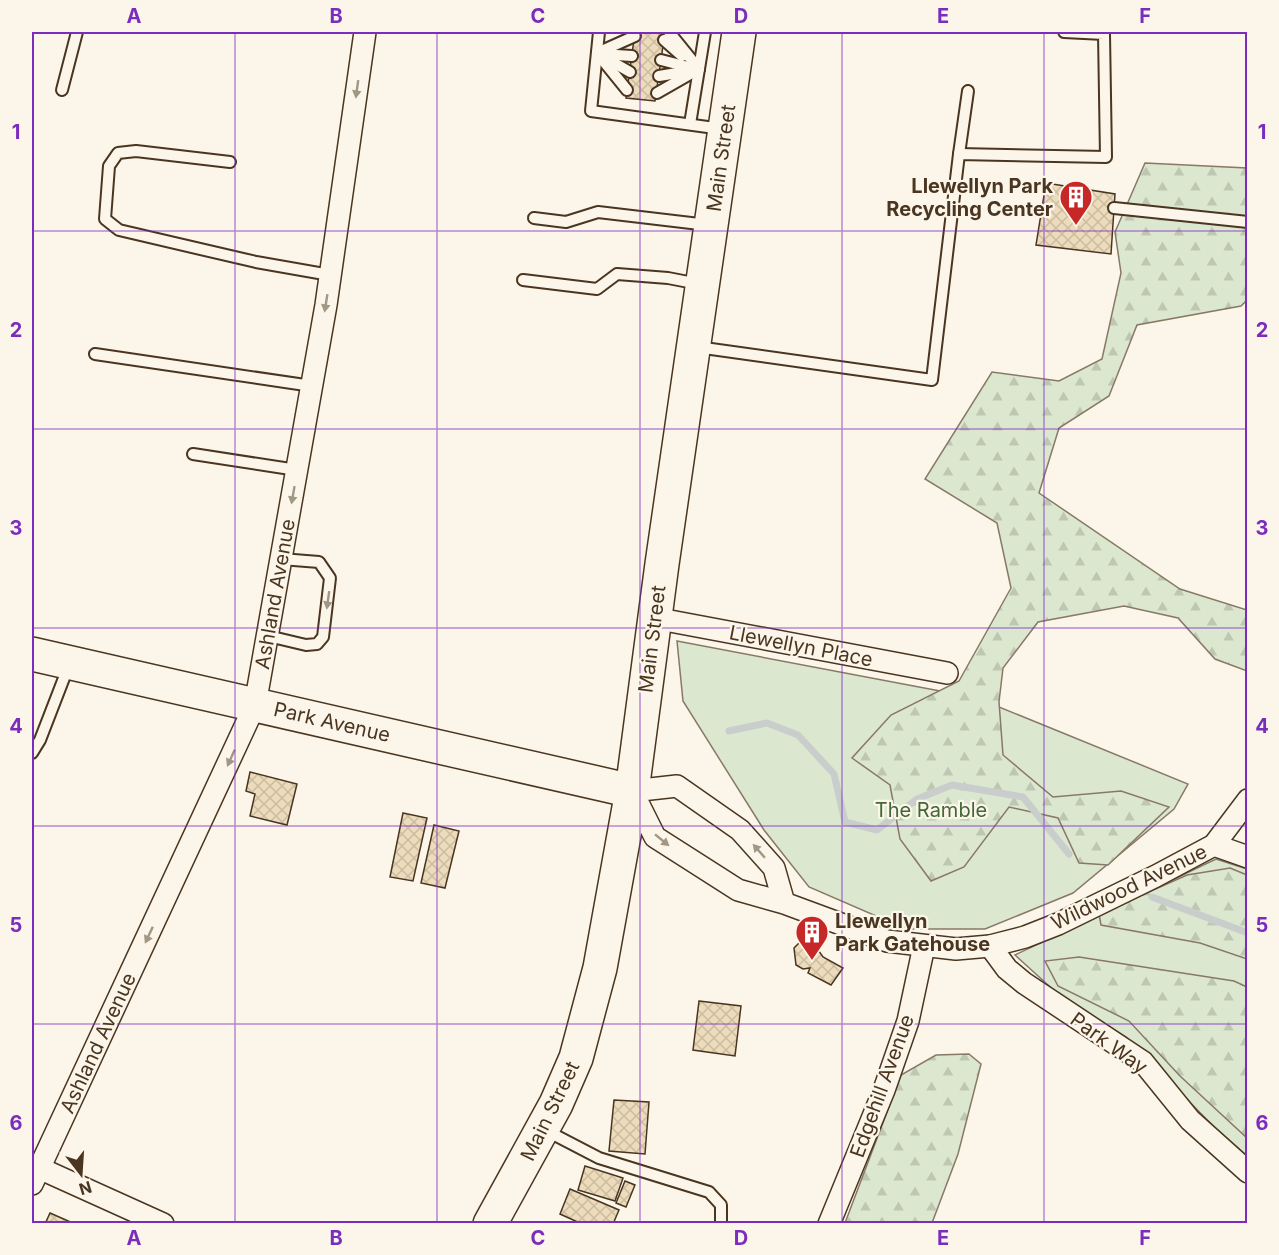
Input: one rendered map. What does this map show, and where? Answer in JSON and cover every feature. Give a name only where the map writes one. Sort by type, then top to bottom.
[{"type":"main road","name":"Main Street","points":[[490,1224],[544,1129],[576,1058],[589,1016],[632,791],[654,618],[739,32]]},
{"type":"main road","name":"Park Avenue","points":[[32,654],[632,791]]},
{"type":"street","name":"Ashland Avenue","points":[[35,1176],[255,705],[312,386],[365,32]]},
{"type":"street","name":"Llewellyn Place","points":[[654,618],[947,673]]},
{"type":"street","name":"Park Avenue","points":[[632,791],[677,786],[740,830],[774,868],[784,903]]},
{"type":"street","points":[[632,791],[655,837],[738,890],[784,903],[887,941],[956,949],[990,946]]},
{"type":"street","name":"Wildwood Avenue","points":[[990,946],[1058,924],[1214,845],[1248,800]]},
{"type":"street","points":[[1214,845],[1248,857]]},
{"type":"street","name":"Edgehill Avenue","points":[[829,1224],[884,1090],[908,1021],[924,946]]},
{"type":"street","name":"Park Way","points":[[990,946],[1006,969],[1024,983],[1143,1062],[1190,1120],[1248,1172]]},
{"type":"street","points":[[35,1176],[163,1224]]},
{"type":"lane","points":[[62,90],[77,32]]},
{"type":"lane","points":[[599,32],[591,111],[724,129]]},
{"type":"lane","points":[[690,124],[705,32]]},
{"type":"lane","points":[[959,154],[1106,157],[1104,34],[1064,32]]},
{"type":"lane","points":[[597,53],[630,34]]},
{"type":"lane","points":[[667,36],[699,69]]},
{"type":"lane","points":[[597,53],[632,56]]},
{"type":"lane","points":[[597,53],[630,72]]},
{"type":"lane","points":[[597,53],[627,90]]},
{"type":"lane","points":[[661,60],[699,69]]},
{"type":"lane","points":[[659,76],[699,69]]},
{"type":"lane","points":[[657,93],[699,69]]},
{"type":"lane","points":[[693,346],[932,380],[968,91]]},
{"type":"lane","points":[[230,162],[135,151],[118,153],[110,166],[105,219],[119,230],[255,262],[330,275]]},
{"type":"lane","points":[[1114,208],[1248,222]]},
{"type":"lane","points":[[534,219],[567,222],[598,212],[711,225]]},
{"type":"lane","points":[[523,280],[597,289],[617,274],[668,278],[702,285]]},
{"type":"lane","points":[[95,354],[312,386]]},
{"type":"lane","points":[[193,454],[297,470]]},
{"type":"lane","points":[[268,636],[306,645],[317,644],[323,637],[330,578],[319,562],[281,559]]},
{"type":"lane","points":[[32,753],[40,740],[70,662]]},
{"type":"lane","points":[[544,1129],[599,1158],[709,1192],[721,1205],[721,1224]]},
{"type":"green space","points":[[1145,163],[1247,168],[1247,300],[1241,306],[1137,325],[1109,396],[1059,428],[1039,493],[1180,589],[1247,610],[1247,671],[1215,659],[1178,618],[1124,606],[1038,622],[1003,668],[999,702],[1003,755],[1053,797],[1121,791],[1169,807],[1108,865],[1079,863],[1058,818],[1009,807],[964,867],[931,881],[900,839],[890,785],[852,758],[891,715],[959,681],[1011,588],[997,523],[925,479],[992,372],[1059,381],[1102,359],[1121,273],[1115,232]]},
{"type":"green space","name":"The Ramble","points":[[677,641],[977,698],[1188,784],[1174,809],[1073,893],[985,929],[906,929],[809,887],[764,830],[683,701]]},
{"type":"green space","points":[[1216,859],[1247,869],[1247,1156],[1221,1134],[1126,1037],[1059,995],[1015,955]]},
{"type":"green space","points":[[1230,868],[1247,875],[1247,959],[1200,943],[1101,925],[1099,914],[1187,875]]},
{"type":"green space","points":[[1079,957],[1234,981],[1247,987],[1247,1138],[1180,1076],[1129,1021],[1058,986],[1045,961]]},
{"type":"green space","points":[[969,1054],[981,1064],[958,1154],[932,1223],[845,1223],[901,1075],[936,1055]]},
{"type":"building","points":[[635,32],[665,32],[655,101],[626,98]]},
{"type":"building","name":"Llewellyn Park Recycling Center","points":[[1046,183],[1115,194],[1111,254],[1036,245]]},
{"type":"building","points":[[250,772],[297,784],[287,825],[250,816],[255,794],[246,791]]},
{"type":"building","points":[[403,813],[427,818],[413,881],[390,877]]},
{"type":"building","points":[[434,825],[459,831],[445,888],[421,883]]},
{"type":"building","name":"Llewellyn Park Gatehouse","points":[[799,943],[814,944],[823,957],[843,968],[831,985],[808,973],[810,968],[803,969],[796,965],[794,948]]},
{"type":"building","points":[[699,1001],[741,1006],[735,1056],[693,1050]]},
{"type":"building","points":[[614,1100],[649,1102],[645,1154],[609,1151]]},
{"type":"building","points":[[585,1166],[623,1178],[615,1201],[578,1190]]},
{"type":"building","points":[[625,1181],[635,1185],[626,1207],[616,1203]]},
{"type":"building","points":[[570,1189],[619,1210],[613,1224],[582,1224],[560,1214]]},
{"type":"building","points":[[50,1213],[75,1224],[45,1224]]},
{"type":"waterway","points":[[729,731],[767,723],[798,735],[834,774],[845,822],[877,830],[917,799],[952,785],[1023,797],[1069,854]]},
{"type":"waterway","points":[[1152,897],[1248,933]]},
{"type":"place","name":"Llewellyn Park Recycling Center","points":[[1076,226]]},
{"type":"place","name":"Llewellyn Park Gatehouse","points":[[812,961]]}]
